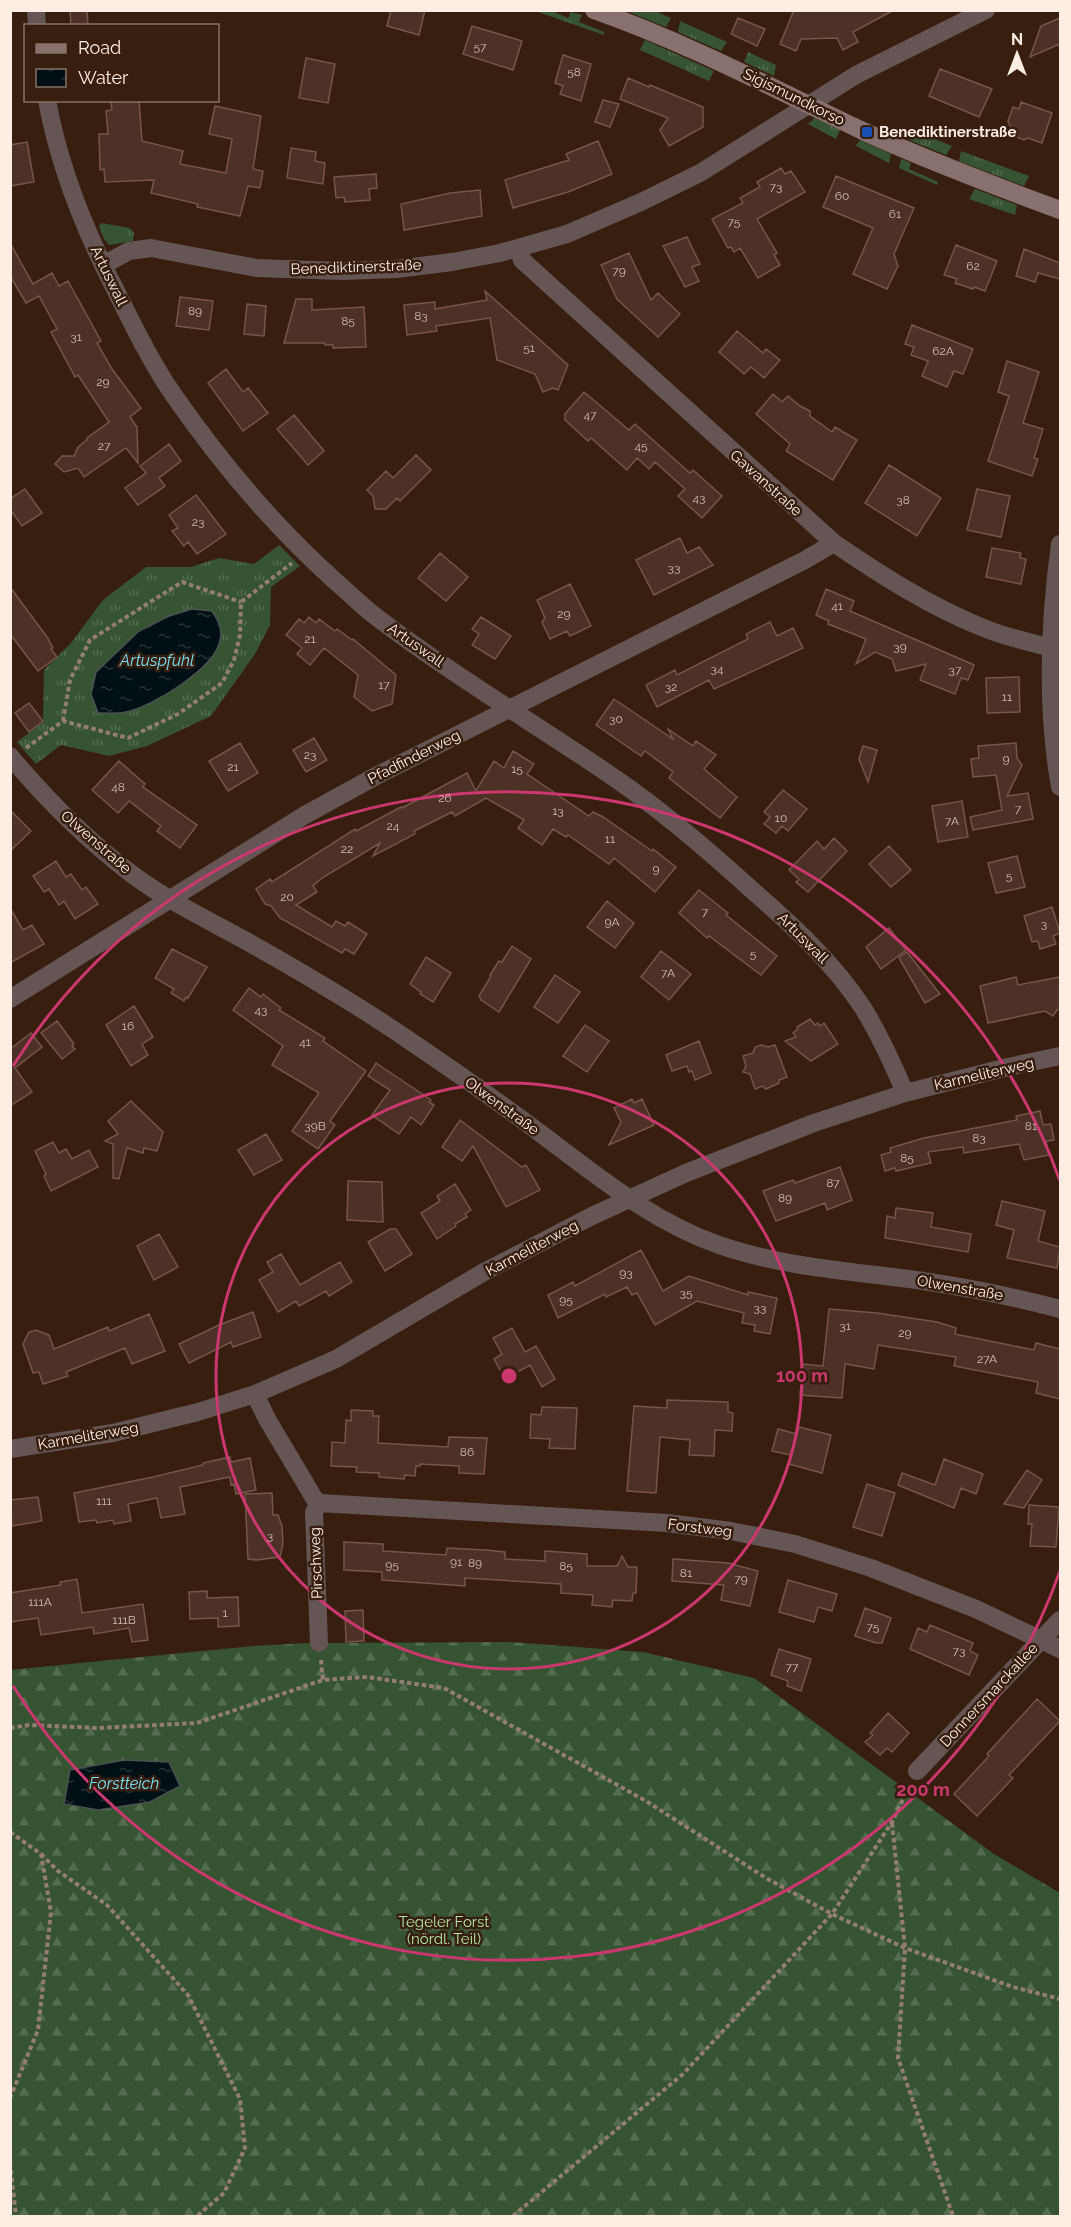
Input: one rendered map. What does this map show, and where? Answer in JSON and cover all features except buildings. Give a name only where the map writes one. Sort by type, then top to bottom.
[{"type":"street","name":"Sigismundkorso","points":[[594,10],[641,27],[954,170],[1060,210]]},
{"type":"street","name":"Benediktinerstraße","points":[[103,265],[129,251],[151,248],[256,268],[342,271],[396,269],[452,262],[519,248],[567,234],[700,173],[856,75],[986,10]]},
{"type":"street","name":"Artuswall","points":[[48,102],[72,193],[103,265],[142,342],[174,395],[222,459],[274,521],[305,554],[373,615],[620,782],[715,856],[808,940],[843,981],[863,1009],[905,1093]]},
{"type":"street","name":"Gawanstraße","points":[[519,248],[522,260],[834,543],[888,580],[940,608],[986,629],[1055,649]]},
{"type":"street","name":"Pfadfinderweg","points":[[10,999],[326,803],[806,560],[834,543]]},
{"type":"street","points":[[1060,544],[1055,585],[1053,717],[1060,787]]},
{"type":"street","name":"Olwenstraße","points":[[16,754],[46,797],[132,874],[170,899],[387,1024],[478,1087],[628,1199],[664,1221],[719,1245],[784,1263],[975,1290],[1060,1309]]},
{"type":"street","name":"Karmeliterweg","points":[[10,1449],[113,1433],[255,1395],[336,1359],[484,1272],[628,1199],[750,1147],[905,1093],[1008,1066],[1060,1056]]},
{"type":"street","points":[[255,1395],[287,1454],[319,1503]]},
{"type":"street","name":"Forstweg","points":[[319,1503],[667,1523],[731,1531],[795,1544],[871,1568],[976,1609],[1060,1649]]},
{"type":"street","name":"Pirschweg","points":[[319,1503],[314,1512],[319,1643]]},
{"type":"street","name":"Donnersmarckallee","points":[[917,1771],[1060,1620]]},
{"type":"path","points":[[63,721],[128,738],[178,714],[222,682],[234,660],[240,635],[242,602],[297,559]]},
{"type":"path","points":[[16,754],[63,721],[70,680],[90,640],[182,582],[242,602]]},
{"type":"path","points":[[10,1728],[29,1725],[98,1728],[197,1724],[323,1680],[368,1677],[444,1688],[646,1801],[766,1878],[832,1914],[904,1948],[1013,1987],[1060,1999]]},
{"type":"path","points":[[513,2217],[683,2074],[832,1914],[892,1822],[917,1771]]},
{"type":"path","points":[[892,1822],[904,1948],[898,2058],[953,2217]]},
{"type":"path","points":[[10,1832],[41,1854],[58,1871],[107,1905],[188,1995],[240,2099],[245,2148],[224,2193],[197,2217]]},
{"type":"path","points":[[10,2098],[38,2030],[51,1912],[41,1854]]},
{"type":"path","points":[[10,2163],[16,2217]]},
{"type":"green space","points":[[535,11],[552,11],[568,18],[571,12],[582,15],[579,22],[604,32],[604,35]]},
{"type":"green space","points":[[626,11],[655,11],[671,18],[666,27]]},
{"type":"green space","points":[[680,21],[727,42],[721,51],[678,32]]},
{"type":"green space","points":[[645,40],[714,71],[709,81],[640,50]]},
{"type":"green space","points":[[748,52],[776,65],[774,76],[744,62]]},
{"type":"green space","points":[[815,118],[840,130],[836,139],[808,124]]},
{"type":"green space","points":[[913,130],[952,146],[946,155],[909,140]]},
{"type":"green space","points":[[860,140],[891,154],[889,163],[856,146]]},
{"type":"green space","points":[[961,151],[1029,176],[1024,186],[959,161]]},
{"type":"green space","points":[[901,159],[911,163],[909,169],[938,182],[937,185],[899,168]]},
{"type":"green space","points":[[975,189],[1017,205],[1015,215],[969,199]]},
{"type":"green space","points":[[101,223],[130,228],[134,233],[133,241],[109,245],[99,226]]},
{"type":"green space","points":[[279,545],[300,566],[271,587],[270,625],[255,654],[211,716],[147,746],[109,756],[61,745],[36,764],[17,742],[43,722],[44,670],[71,643],[103,600],[146,567],[191,567],[219,558],[254,564]]},
{"type":"green space","name":"Tegeler Forst (nördl. Teil)","points":[[511,1642],[643,1652],[754,1678],[994,1854],[1060,1893],[1060,2216],[11,2216],[10,1670],[253,1646],[309,1643]]},
{"type":"water","name":"Artuspfuhl","points":[[192,609],[212,611],[219,625],[220,641],[216,652],[207,663],[181,685],[151,703],[123,713],[98,713],[91,694],[96,672],[139,631],[169,616]]},
{"type":"water","name":"Forstteich","points":[[124,1760],[169,1762],[180,1786],[150,1802],[98,1810],[64,1804],[70,1770]]},
{"type":"place","name":"Benediktinerstraße","points":[[867,132]]}]
